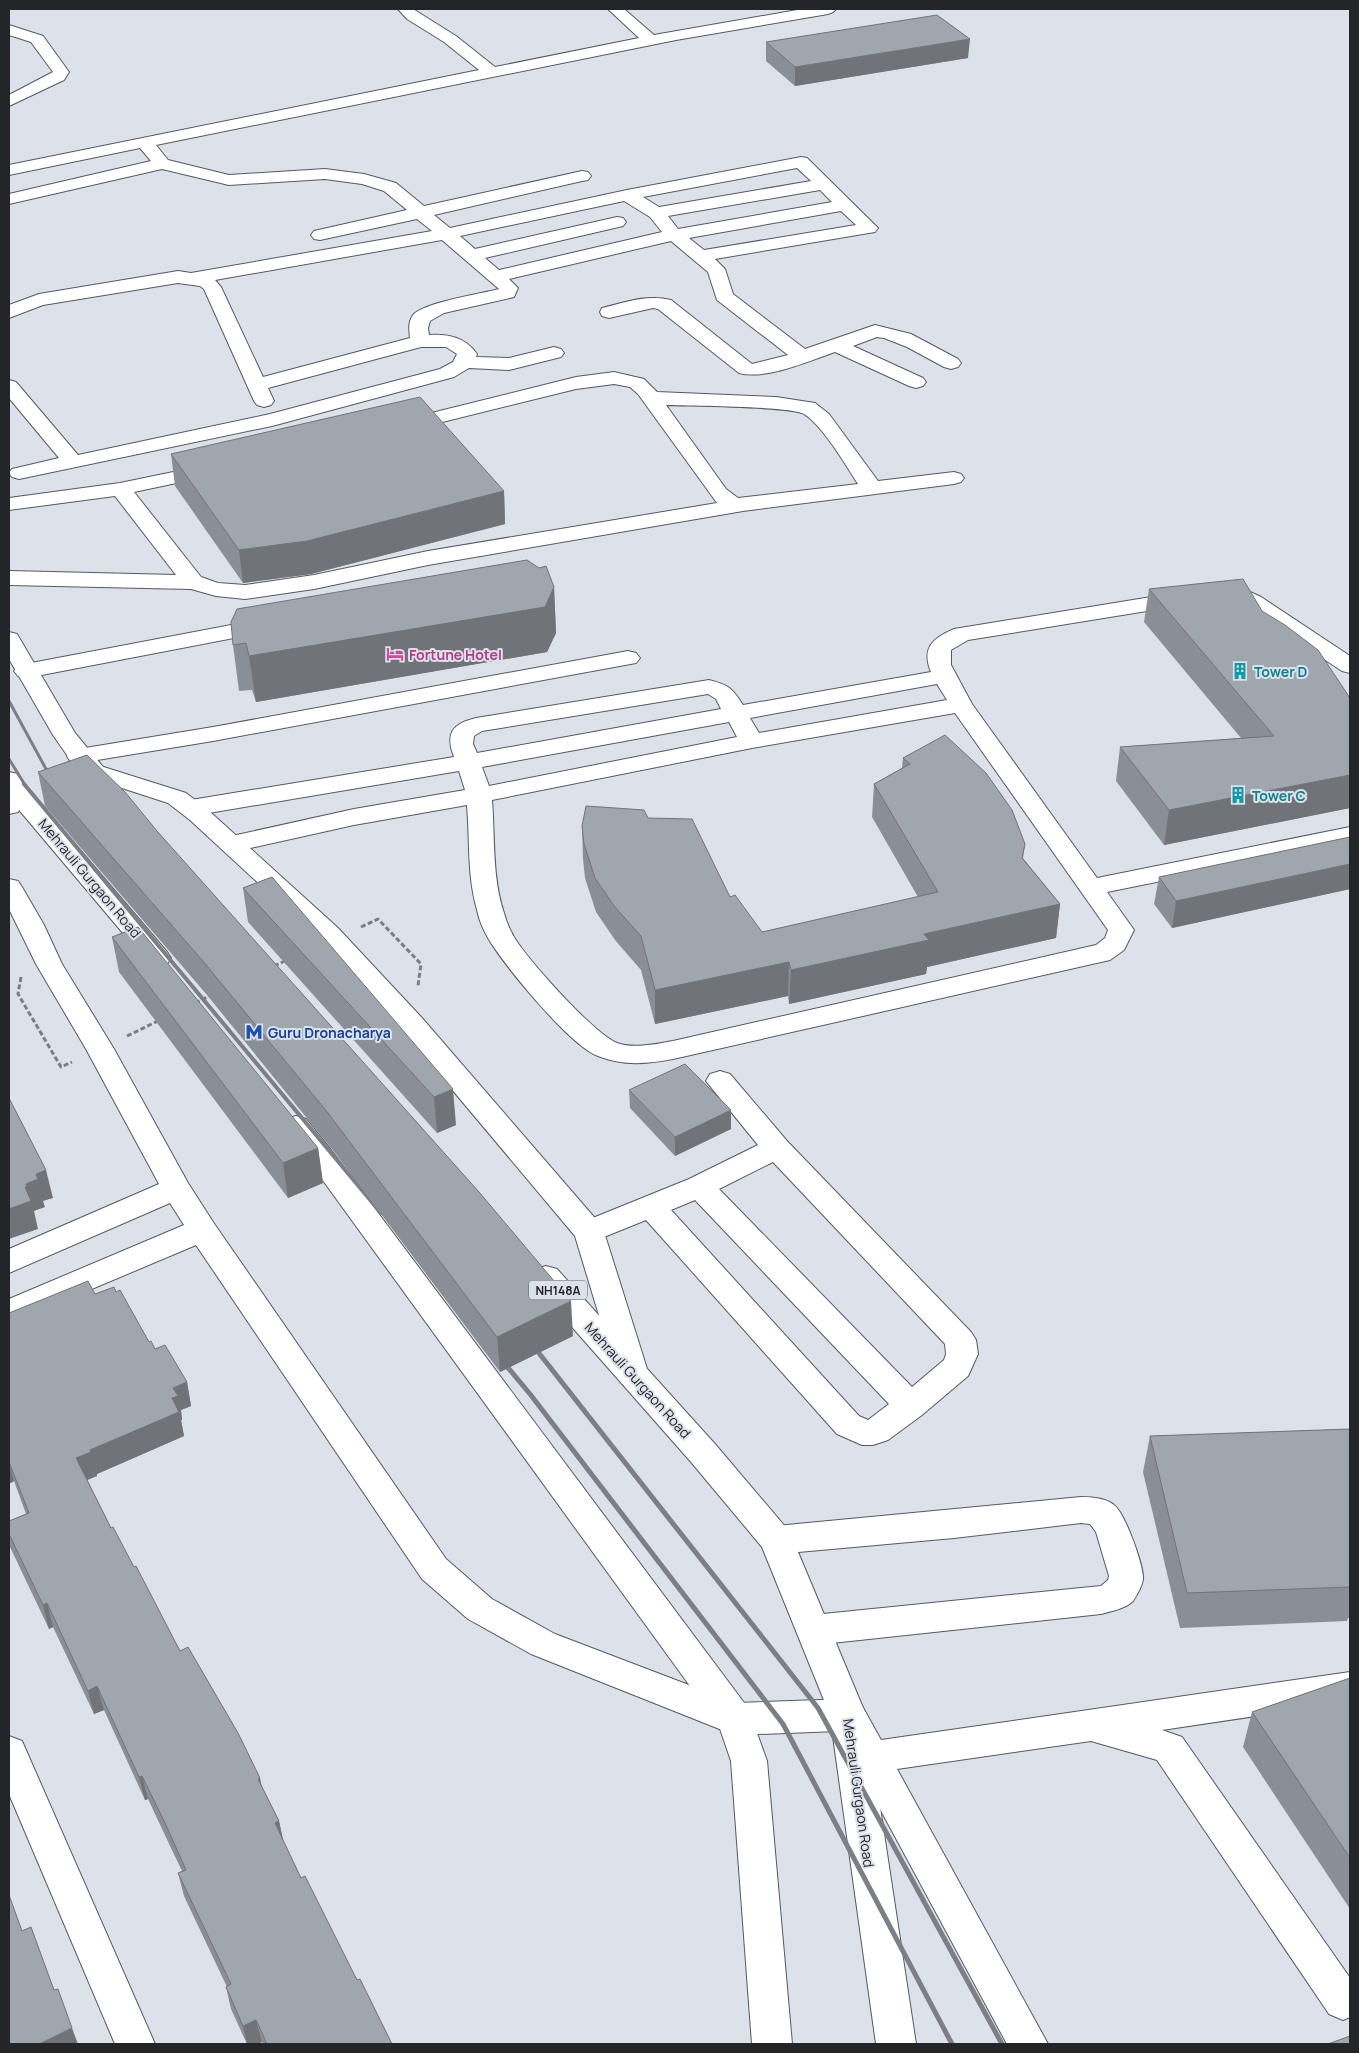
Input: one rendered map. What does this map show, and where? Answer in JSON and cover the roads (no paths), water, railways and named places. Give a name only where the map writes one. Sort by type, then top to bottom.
[{"type":"main road","points":[[405,9],[412,16],[450,39],[491,72]]},
{"type":"main road","points":[[615,9],[651,40]]},
{"type":"main road","points":[[9,170],[651,40],[828,9]]},
{"type":"main road","points":[[9,30],[37,40],[61,72],[58,77],[9,101]]},
{"type":"main road","points":[[144,142],[162,164]]},
{"type":"main road","points":[[194,278],[446,234],[627,195],[801,162],[869,228],[700,256]]},
{"type":"main road","points":[[9,199],[162,164],[229,180],[263,180],[325,174],[364,179],[390,187],[509,288],[507,293],[438,309],[421,318],[418,328],[420,341]]},
{"type":"main road","points":[[320,235],[582,176]]},
{"type":"main road","points":[[656,213],[823,184]]},
{"type":"main road","points":[[627,195],[656,213],[674,235],[716,268],[724,296],[803,357]]},
{"type":"main road","points":[[496,276],[674,235],[846,205]]},
{"type":"main road","points":[[473,256],[617,222]]},
{"type":"main road","points":[[9,312],[39,300],[178,277],[206,281],[212,287],[272,420]]},
{"type":"main road","points":[[609,312],[653,302],[664,304],[746,369],[755,370],[803,357],[875,331],[896,335],[951,362]]},
{"type":"main road","points":[[20,473],[272,420],[447,373],[459,368],[465,362],[467,354],[458,344],[432,340],[420,341],[256,385]]},
{"type":"main road","points":[[836,345],[916,382]]},
{"type":"main road","points":[[465,362],[509,364],[554,353]]},
{"type":"main road","points":[[387,430],[576,383],[614,378],[637,383],[727,503],[743,505]]},
{"type":"main road","points":[[9,386],[72,461]]},
{"type":"main road","points":[[650,398],[776,402],[808,407],[822,418],[872,488]]},
{"type":"main road","points":[[9,504],[120,489],[229,466]]},
{"type":"main road","points":[[9,578],[193,582],[216,589],[245,592],[314,582],[428,558],[743,505],[954,478]]},
{"type":"main road","points":[[120,489],[193,582]]},
{"type":"main road","points":[[752,741],[725,695],[709,687],[476,725],[464,730],[460,737],[479,795],[484,888],[490,911],[501,939],[523,967],[590,1038],[604,1049],[624,1055],[646,1055],[673,1050],[1101,954],[1113,947],[1119,940],[1120,930],[1092,887],[944,676],[937,657],[938,652],[950,640],[962,634],[1207,595],[1226,594],[1240,596],[1253,602],[1350,666]]},
{"type":"main road","points":[[26,671],[290,621]]},
{"type":"main road","points":[[9,639],[26,671],[85,763],[135,814]]},
{"type":"main road","points":[[85,763],[213,734],[628,658]]},
{"type":"main road","points":[[190,808],[467,762],[944,676]]},
{"type":"main road","points":[[232,844],[354,817],[479,795],[752,741],[962,704]]},
{"type":"main road","points":[[85,763],[177,798],[190,808],[232,844],[334,940],[412,1024],[589,1232],[633,1375]]},
{"type":"main road","name":"Mehrauli Gurgaon Road","points":[[11,791],[182,993]]},
{"type":"main road","points":[[1092,887],[1350,835]]},
{"type":"main road","points":[[11,895],[31,925],[49,964],[100,1049],[176,1188],[202,1230],[434,1569],[480,1610],[543,1644],[735,1719],[848,1715],[1028,2044]]},
{"type":"main road","points":[[651,1207],[848,1425],[858,1432],[868,1434],[877,1431],[911,1406],[957,1367],[962,1354],[960,1340],[777,1148],[720,1081]]},
{"type":"main road","points":[[277,1103],[321,1157],[735,1719],[749,1761],[772,2044]]},
{"type":"main road","points":[[589,1232],[699,1186],[777,1148]]},
{"type":"main road","points":[[699,1186],[911,1406]]},
{"type":"main road","points":[[9,1262],[176,1188]]},
{"type":"main road","points":[[9,1312],[202,1230]]},
{"type":"main road","name":"Mehrauli Gurgaon Road","points":[[528,1256],[776,1540],[848,1715],[896,2044]]},
{"type":"main road","points":[[776,1540],[1092,1510],[1102,1514],[1109,1522],[1126,1576],[1126,1585],[1120,1592],[1112,1597],[1101,1600],[813,1630]]},
{"type":"main road","points":[[872,1757],[1350,1687]]},
{"type":"main road","points":[[1090,1725],[1169,1748],[1343,2001]]},
{"type":"main road","points":[[9,1752],[135,2044]]},
{"type":"railway","points":[[9,701],[46,769],[55,780]]},
{"type":"railway","points":[[9,759],[25,785]]},
{"type":"railway","points":[[24,784],[381,1213]]},
{"type":"railway","points":[[531,1343],[818,1708],[1002,2044]]},
{"type":"railway","points":[[500,1358],[530,1394],[783,1724],[952,2044]]},
{"type":"place","name":"Fortune Hotel","points":[[395,654]]},
{"type":"place","name":"Tower D","points":[[1240,671]]},
{"type":"place","name":"Tower C","points":[[1238,795]]},
{"type":"place","name":"Guru Dronacharya","points":[[254,1032]]}]
